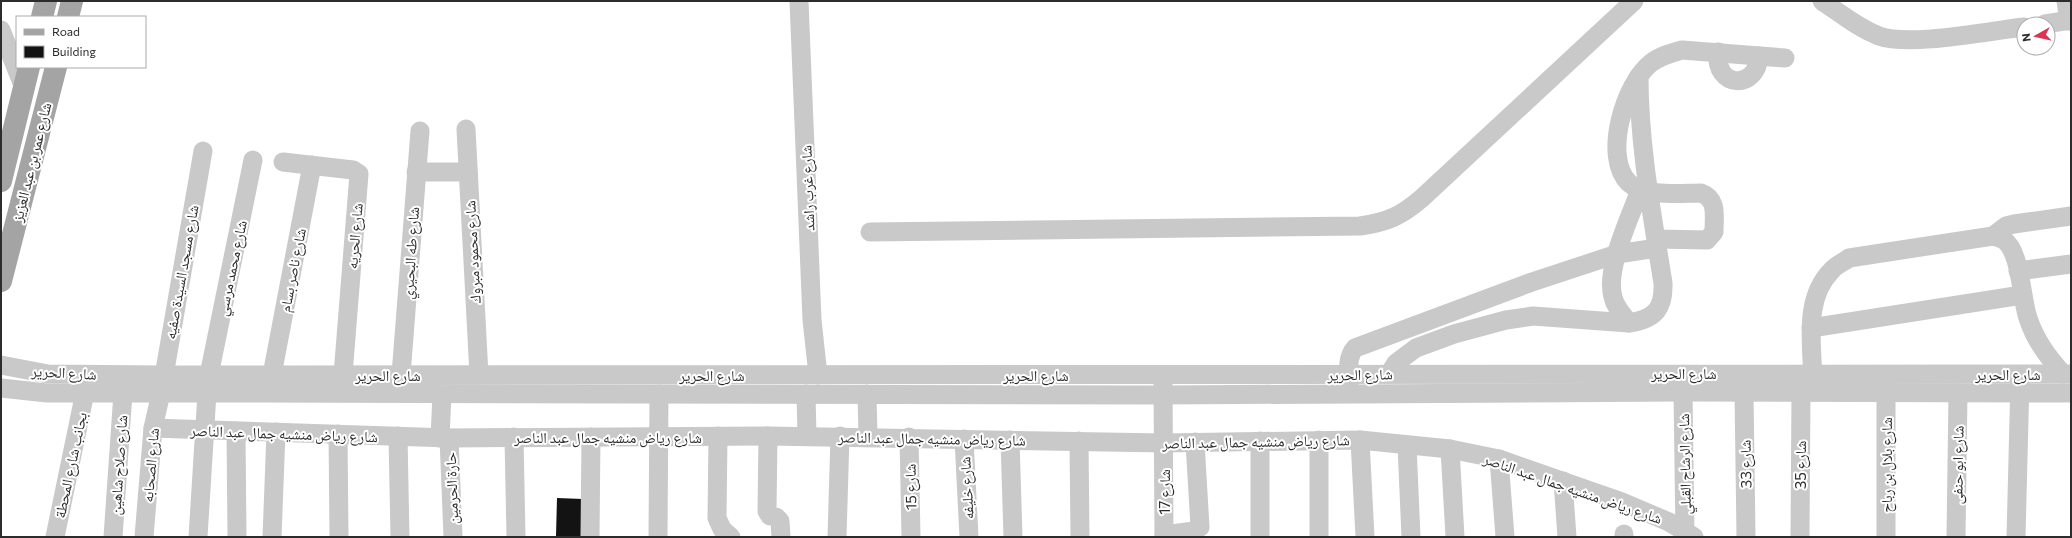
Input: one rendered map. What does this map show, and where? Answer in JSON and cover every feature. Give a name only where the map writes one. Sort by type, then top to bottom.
[{"type":"main road","points":[[42,16],[46,1]]},
{"type":"main road","points":[[68,16],[72,1]]},
{"type":"main road","name":"شارع عمر بن عبد العزيز","points":[[1,181],[29,68]]},
{"type":"main road","name":"شارع عمر بن عبد العزيز","points":[[1,281],[56,68]]},
{"type":"street","name":"شارع غرب راشد","points":[[799,1],[812,320],[818,375]]},
{"type":"street","points":[[870,232],[1360,226],[1384,223],[1404,213],[1416,203],[1634,1]]},
{"type":"street","points":[[1822,1],[1862,27],[1879,36],[1898,40],[1918,40],[2016,27]]},
{"type":"street","points":[[2056,22],[2070,20],[2066,1]]},
{"type":"street","points":[[1,30],[16,68]]},
{"type":"street","points":[[1389,374],[1396,363],[1416,348],[1454,334],[1500,322],[1533,316],[1630,323],[1645,321],[1657,312],[1664,298],[1663,283],[1644,191],[1639,76],[1650,63],[1665,54],[1682,50],[1785,58]]},
{"type":"street","points":[[1718,52],[1717,62],[1720,71],[1727,78],[1736,81],[1746,79],[1754,74],[1759,66],[1759,56]]},
{"type":"street","points":[[16,68],[24,88]]},
{"type":"street","name":"شارع محمود مبروك","points":[[466,129],[479,375]]},
{"type":"street","name":"شارع طه البحيري","points":[[401,375],[420,131]]},
{"type":"street","name":"شارع مسجد السيدة صفيه","points":[[162,384],[202,151]]},
{"type":"street","name":"شارع محمد مرسي","points":[[198,537],[208,384],[254,160]]},
{"type":"street","name":"شارع الحريه","points":[[283,162],[353,170],[359,174],[342,375]]},
{"type":"street","name":"شارع ناصر بسام","points":[[272,375],[312,165]]},
{"type":"street","points":[[416,172],[468,172]]},
{"type":"street","points":[[1349,384],[1350,353],[1355,348],[1532,282],[1617,254],[1656,244],[1707,240],[1711,237],[1714,232],[1713,202],[1708,196],[1701,194],[1644,191]]},
{"type":"street","points":[[1630,323],[1619,311],[1613,298],[1610,282],[1612,267],[1644,191]]},
{"type":"street","points":[[1993,236],[2002,228],[2014,224],[2071,216]]},
{"type":"street","points":[[1790,373],[1801,392],[1813,373],[1811,328],[1812,307],[1819,287],[1832,270],[1849,258],[1993,236],[2004,240],[2012,249],[2027,318],[2036,338],[2048,357],[2067,374]]},
{"type":"street","points":[[2018,271],[2071,264]]},
{"type":"street","points":[[1811,328],[2022,295]]},
{"type":"street","name":"شارع الحرير","points":[[1,365],[26,371],[162,384],[208,384],[442,394],[1163,395],[1349,384],[1389,374],[2067,374]]},
{"type":"street","points":[[22,392],[19,385],[19,378],[26,371]]},
{"type":"street","points":[[2016,537],[2020,374]]},
{"type":"street","name":"شارع الحرير","points":[[208,384],[272,375],[1163,375],[1349,384],[1683,392],[2071,394]]},
{"type":"street","points":[[905,375],[906,394]]},
{"type":"street","name":"شارع 17","points":[[1163,375],[1164,536]]},
{"type":"street","points":[[932,376],[932,394]]},
{"type":"street","name":"شارع الحرير","points":[[1,388],[22,392],[123,393],[162,384]]},
{"type":"street","name":"شارع الصحابه","points":[[144,537],[153,428],[162,384]]},
{"type":"street","name":"بجانب شارع المحطة","points":[[55,537],[86,392]]},
{"type":"street","name":"شارع الرشاح القبلي","points":[[1683,392],[1688,535]]},
{"type":"street","name":"شارع 33","points":[[1744,392],[1746,537]]},
{"type":"street","name":"شارع 35","points":[[1800,537],[1801,392]]},
{"type":"street","name":"شارع صلاح شاهين","points":[[113,537],[123,393]]},
{"type":"street","name":"شارع بلال بن رباح","points":[[1886,393],[1886,537]]},
{"type":"street","name":"شارع ابو حنفى","points":[[1956,537],[1958,393]]},
{"type":"street","name":"حارة الحرمين","points":[[442,394],[453,537]]},
{"type":"street","points":[[658,537],[659,394]]},
{"type":"street","points":[[806,394],[807,436]]},
{"type":"street","points":[[867,394],[868,437]]},
{"type":"street","name":"شارع رياض منشيه جمال عبد الناصر","points":[[153,428],[445,438],[840,436],[1164,443],[1360,440],[1450,450],[1499,459],[1622,502],[1688,535]]},
{"type":"street","points":[[236,431],[237,537]]},
{"type":"street","points":[[272,537],[276,432]]},
{"type":"street","points":[[338,434],[339,537]]},
{"type":"street","points":[[398,436],[400,537]]},
{"type":"street","points":[[718,436],[716,518],[722,529],[731,537]]},
{"type":"street","points":[[768,436],[767,511],[770,516],[776,517],[780,521],[781,537]]},
{"type":"street","points":[[837,537],[840,436]]},
{"type":"street","points":[[514,437],[516,537]]},
{"type":"street","points":[[590,537],[591,437]]},
{"type":"street","name":"شارع 15","points":[[909,438],[912,537]]},
{"type":"street","name":"شارع خليفه","points":[[964,439],[969,537]]},
{"type":"street","points":[[1010,440],[1014,537]]},
{"type":"street","points":[[1319,440],[1319,537]]},
{"type":"street","points":[[1360,440],[1364,537]]},
{"type":"street","points":[[1079,441],[1080,537]]},
{"type":"street","points":[[1164,536],[1194,531],[1200,527],[1195,442]]},
{"type":"street","points":[[1260,442],[1260,537]]},
{"type":"street","points":[[1407,445],[1412,537]]},
{"type":"street","points":[[1450,450],[1455,537]]},
{"type":"street","points":[[1499,459],[1505,537]]},
{"type":"street","points":[[1563,482],[1567,537]]},
{"type":"building","points":[[557,498],[583,499],[583,537],[556,536]]}]
